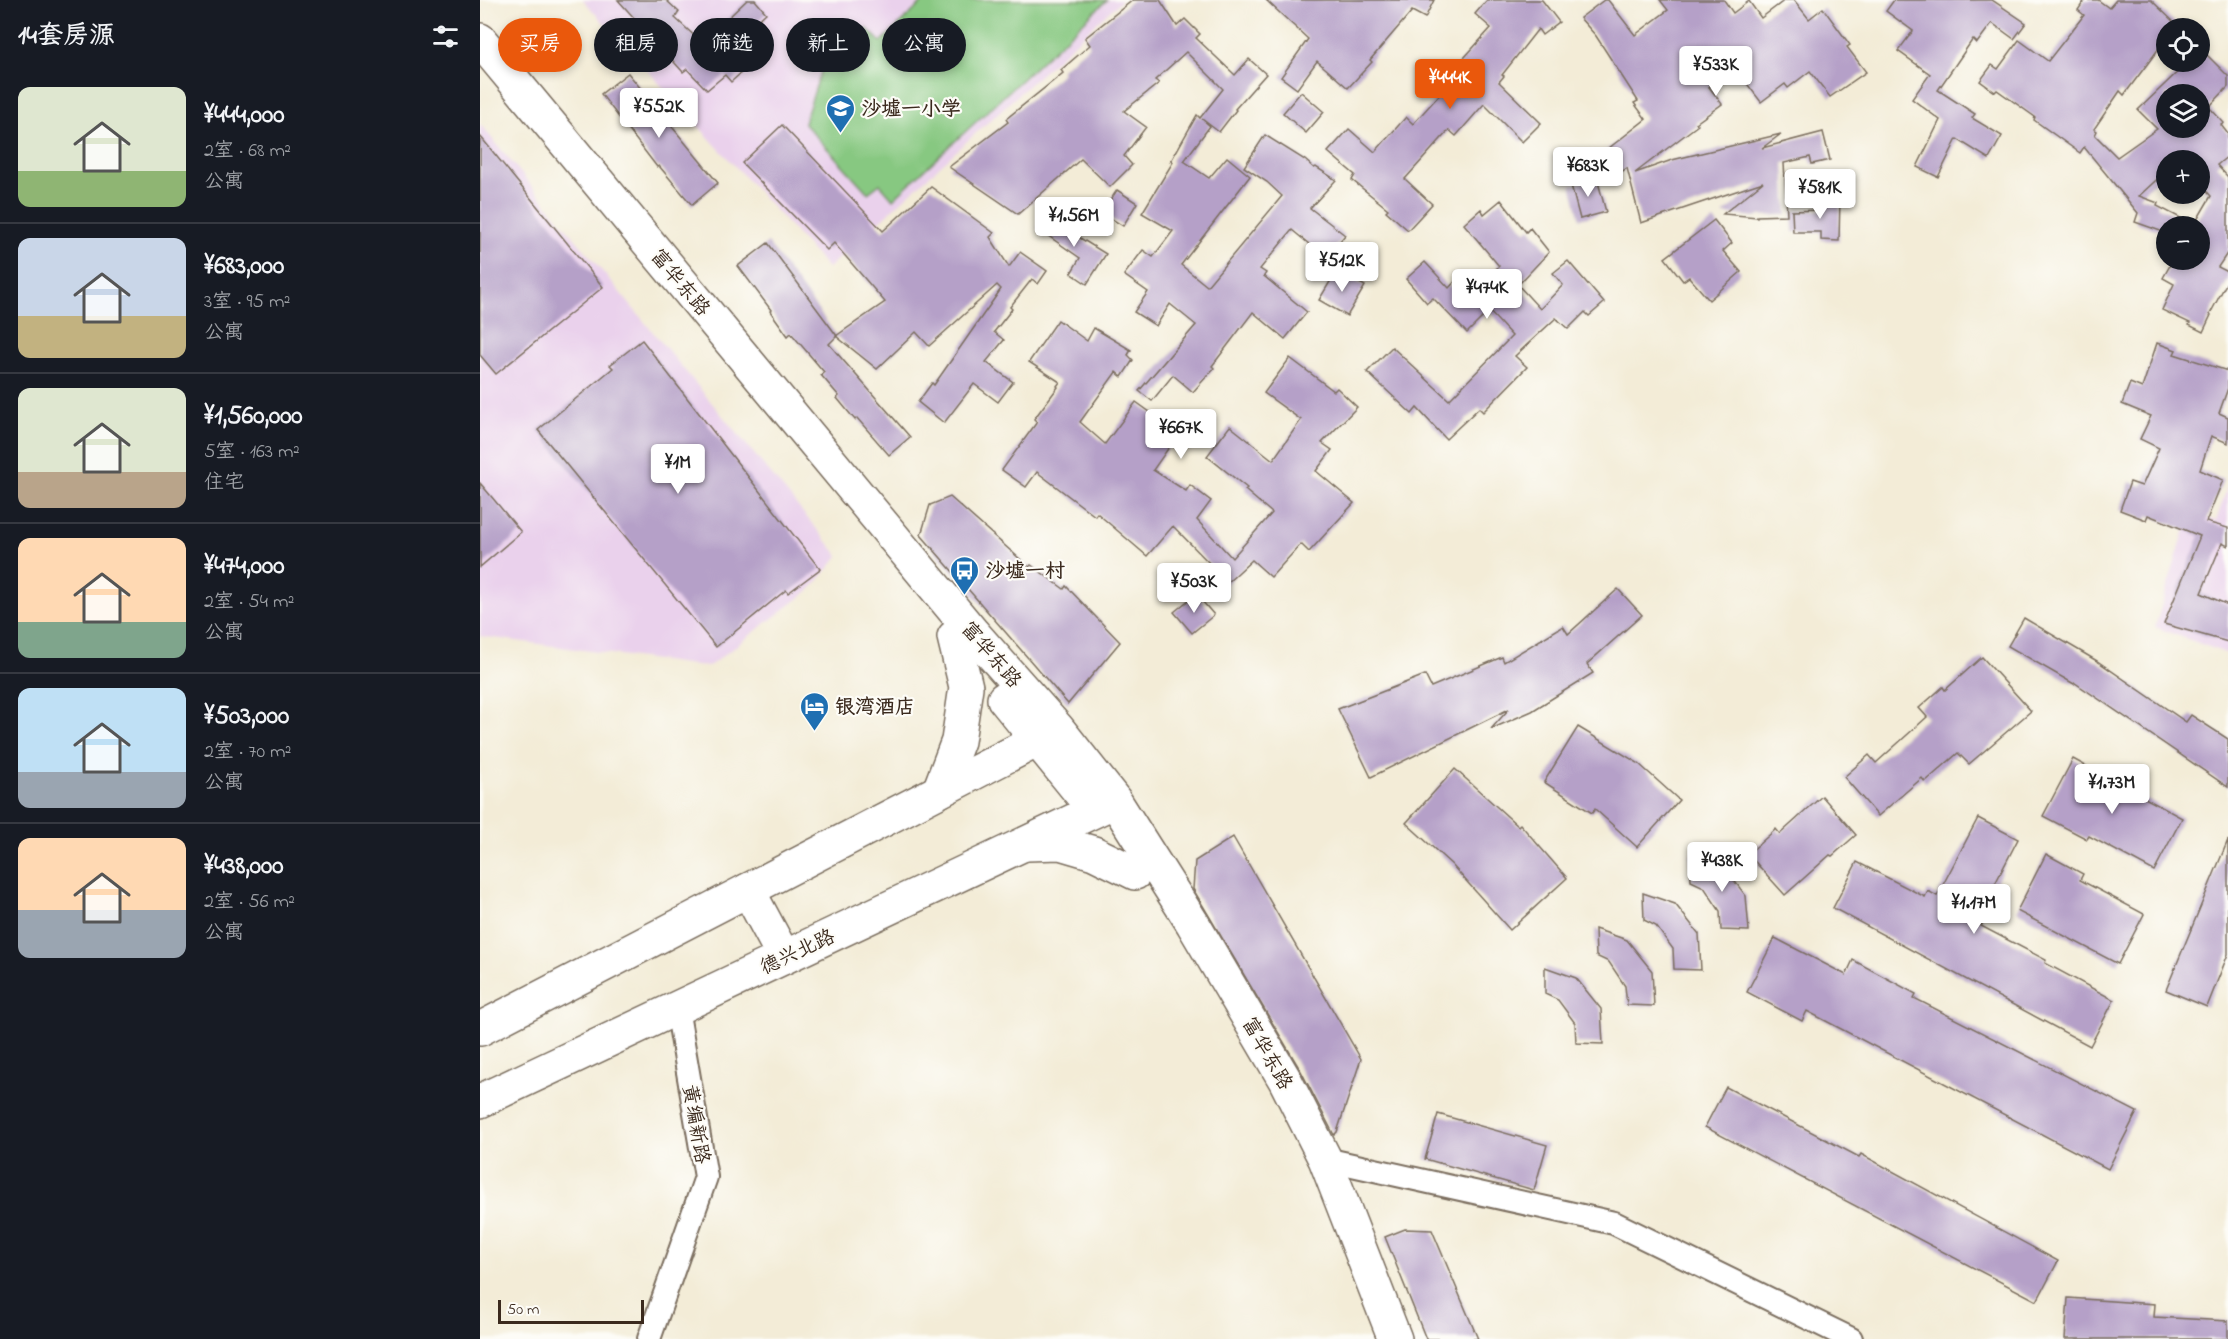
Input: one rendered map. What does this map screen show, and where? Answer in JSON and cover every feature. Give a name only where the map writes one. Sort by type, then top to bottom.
[{"type":"main road","name":"富华东路","points":[[480,40],[973,633],[1193,924],[1285,1080],[1325,1159],[1395,1339]]},
{"type":"main road","name":"富华东路","points":[[480,72],[954,637],[1048,735]]},
{"type":"main road","points":[[939,791],[958,741],[966,687],[954,637]]},
{"type":"main road","points":[[480,1029],[1048,735]]},
{"type":"main road","name":"富华东路","points":[[1104,806],[1135,873],[1209,988],[1271,1095],[1327,1211],[1377,1339]]},
{"type":"main road","name":"德兴北路","points":[[480,1101],[1104,806]]},
{"type":"main road","points":[[1022,844],[1060,843],[1094,853],[1135,873]]},
{"type":"main road","points":[[748,890],[784,957]]},
{"type":"street","name":"黄编新路","points":[[650,1339],[706,1177],[677,1008]]},
{"type":"street","points":[[1325,1159],[1614,1223],[1851,1339]]},
{"type":"shaded area","name":"沙墟一小学","points":[[583,0],[1122,0],[828,268],[649,72],[678,72],[678,18],[599,18]]},
{"type":"shaded area","points":[[480,124],[839,556],[811,589],[708,667],[480,636]]},
{"type":"shaded area","points":[[2228,485],[2228,654],[2155,627],[2190,513],[2216,521]]},
{"type":"green space","points":[[925,0],[1107,0],[893,199],[880,184],[868,193],[804,123],[821,72],[870,72],[870,32],[882,41],[882,72],[966,72],[966,18],[906,18]]},
{"type":"building","points":[[618,0],[666,0],[679,12],[675,18],[634,18]]},
{"type":"building","points":[[747,0],[755,0],[766,13],[761,18],[728,18]]},
{"type":"building","points":[[1133,0],[1160,0],[1177,26],[1185,19],[1200,34],[1196,38],[1235,75],[1249,59],[1266,74],[1235,109],[1219,132],[1202,119],[1210,126],[1184,161],[1209,178],[1227,157],[1250,176],[1181,265],[1207,286],[1282,196],[1267,182],[1244,167],[1265,135],[1336,180],[1310,208],[1345,235],[1326,258],[1292,230],[1260,269],[1266,273],[1264,276],[1307,312],[1285,339],[1253,312],[1212,366],[1214,368],[1193,392],[1173,375],[1152,401],[1139,391],[1196,325],[1170,304],[1156,326],[1134,312],[1148,292],[1124,275],[1143,250],[1153,257],[1173,231],[1142,213],[1173,162],[1171,161],[1197,115],[1200,118],[1223,89],[1186,52],[1155,80],[1159,83],[1124,111],[1146,127],[1124,156],[1132,165],[1110,187],[1081,159],[1018,214],[949,167],[1008,122],[1006,119],[1063,73],[1061,70],[1090,45],[1085,38]]},
{"type":"building","points":[[1266,0],[1434,0],[1425,18],[1412,11],[1370,60],[1372,62],[1348,88],[1317,61],[1297,89],[1281,77],[1308,39]]},
{"type":"building","points":[[1487,0],[1542,0],[1559,22],[1542,35],[1538,29],[1499,82],[1541,123],[1522,142],[1484,104],[1456,136],[1449,130],[1405,179],[1432,204],[1408,230],[1386,211],[1388,209],[1352,180],[1355,175],[1328,152],[1349,129],[1375,152],[1406,117],[1413,124],[1451,82],[1446,78],[1491,28],[1475,14]]},
{"type":"building","points":[[1604,0],[1608,0],[1635,35],[1668,10],[1660,0],[1724,0],[1733,13],[1749,1],[1761,18],[1785,0],[1794,0],[1809,19],[1823,8],[1850,45],[1847,47],[1866,72],[1830,97],[1810,71],[1788,88],[1785,84],[1761,102],[1735,68],[1709,87],[1722,104],[1635,173],[1672,160],[1781,134],[1762,148],[1823,132],[1830,160],[1812,164],[1810,157],[1784,163],[1787,215],[1757,217],[1723,214],[1763,182],[1641,223],[1627,168],[1617,175],[1600,155],[1646,119],[1634,103],[1638,101],[1596,36],[1580,18]]},
{"type":"building","points":[[1894,0],[1992,0],[2026,23],[2014,39],[1992,23],[1977,43],[1973,39],[1938,90],[1975,114],[1972,118],[2002,136],[1989,159],[1957,139],[1938,177],[1917,167],[1940,120],[1912,99],[1930,74],[1898,51],[1913,31],[1886,11]]},
{"type":"building","points":[[2085,0],[2098,0],[2109,8],[2116,0],[2151,0],[2170,18],[2156,18],[2156,52],[2124,95],[2120,91],[2094,129],[2097,131],[2095,135],[2117,157],[2156,130],[2156,138],[2210,138],[2210,108],[2224,123],[2221,125],[2228,134],[2228,156],[2217,165],[2228,177],[2228,252],[2218,267],[2228,272],[2228,280],[2203,332],[2162,310],[2174,284],[2163,278],[2167,270],[2210,270],[2210,216],[2199,216],[2206,204],[2210,204],[2210,150],[2156,150],[2156,180],[2139,196],[2156,202],[2157,206],[2176,216],[2156,216],[2156,229],[2135,222],[2138,213],[2084,147],[2080,153],[2034,120],[2035,117],[1980,81],[1992,65],[1998,69],[2019,40],[2048,61],[2084,15],[2078,10]]},
{"type":"building","points":[[678,21],[690,32],[690,72],[742,72],[731,82],[725,75],[707,90],[687,69],[683,72],[678,66]]},
{"type":"building","points":[[2210,58],[2228,76],[2228,87],[2210,106],[2210,84],[2165,84],[2178,72],[2210,72]]},
{"type":"building","points":[[628,73],[718,183],[692,205],[659,166],[657,167],[601,94]]},
{"type":"building","points":[[1301,92],[1324,112],[1306,133],[1283,113]]},
{"type":"building","points":[[2156,93],[2156,128],[2138,110]]},
{"type":"building","points":[[782,125],[883,231],[931,187],[994,233],[990,237],[1009,267],[1020,252],[1047,271],[1038,284],[1032,279],[994,332],[1004,340],[986,362],[1013,382],[998,402],[974,384],[944,423],[918,402],[932,383],[934,385],[1001,289],[997,285],[929,346],[916,332],[877,369],[836,336],[885,302],[834,243],[827,250],[742,163]]},
{"type":"building","points":[[480,136],[603,287],[496,374],[480,355]]},
{"type":"building","points":[[1597,178],[1606,212],[1580,219],[1571,185]]},
{"type":"building","points":[[1117,190],[1137,203],[1123,226],[1102,213]]},
{"type":"building","points":[[1822,197],[1840,197],[1839,241],[1821,240],[1821,232],[1793,232],[1792,211],[1822,210]]},
{"type":"building","points":[[1501,200],[1526,232],[1530,228],[1549,252],[1518,285],[1540,309],[1563,285],[1553,273],[1568,261],[1604,303],[1589,316],[1585,312],[1568,329],[1556,318],[1515,356],[1527,367],[1483,412],[1479,408],[1446,439],[1417,408],[1412,414],[1367,372],[1392,347],[1449,400],[1512,336],[1489,311],[1467,333],[1433,298],[1427,303],[1406,279],[1425,262],[1449,288],[1459,277],[1474,292],[1499,266],[1464,224],[1481,209],[1484,214]]},
{"type":"building","points":[[1048,214],[1069,228],[1067,230],[1106,254],[1087,284],[1071,273],[1080,258],[1037,228]]},
{"type":"building","points":[[1714,220],[1732,243],[1723,251],[1741,272],[1709,300],[1689,277],[1683,281],[1665,258]]},
{"type":"building","points":[[768,243],[837,336],[829,344],[910,437],[889,455],[837,398],[839,396],[821,375],[824,372],[791,333],[788,336],[738,266]]},
{"type":"building","points":[[1337,270],[1365,286],[1347,316],[1319,300]]},
{"type":"building","points":[[1058,320],[1087,341],[1094,328],[1131,350],[1128,355],[1133,360],[1122,377],[1116,372],[1080,422],[1105,444],[1136,402],[1179,433],[1153,470],[1186,491],[1190,485],[1211,501],[1197,520],[1232,558],[1272,513],[1245,490],[1247,488],[1207,456],[1230,426],[1273,460],[1301,420],[1264,393],[1290,358],[1334,391],[1337,388],[1357,407],[1322,443],[1332,450],[1316,471],[1354,503],[1309,552],[1301,544],[1271,577],[1252,560],[1213,596],[1205,588],[1219,573],[1173,526],[1147,556],[1097,513],[1095,516],[1037,472],[1026,487],[1002,470],[1037,422],[1034,419],[1060,382],[1029,362]]},
{"type":"building","points":[[642,340],[820,569],[788,593],[786,590],[716,647],[538,430],[613,368],[610,365]]},
{"type":"building","points":[[2157,343],[2176,350],[2174,354],[2228,371],[2228,388],[2219,413],[2228,417],[2228,443],[2211,436],[2200,470],[2223,480],[2206,522],[2228,528],[2228,546],[2222,543],[2201,593],[2228,605],[2228,642],[2164,624],[2200,536],[2148,515],[2146,520],[2120,510],[2130,482],[2142,486],[2159,448],[2140,439],[2151,416],[2122,404],[2130,383],[2142,388]]},
{"type":"building","points":[[480,483],[521,532],[480,567]]},
{"type":"building","points":[[950,497],[1029,567],[1031,565],[1064,589],[1066,586],[1120,642],[1068,704],[921,535],[930,505]]},
{"type":"building","points":[[1618,589],[1642,615],[1587,664],[1593,673],[1532,711],[1491,729],[1509,709],[1371,777],[1338,709],[1425,675],[1431,687],[1502,657],[1504,662],[1563,626],[1568,634]]},
{"type":"building","points":[[1196,594],[1214,615],[1192,633],[1174,612]]},
{"type":"building","points":[[2024,618],[2097,661],[2186,722],[2191,715],[2228,739],[2228,787],[2075,683],[2008,646]]},
{"type":"building","points":[[1982,657],[2031,711],[1969,764],[1958,753],[1925,782],[1922,778],[1878,816],[1844,777],[1869,755],[1876,763],[1927,717],[1919,708],[1943,687],[1945,690]]},
{"type":"building","points":[[1578,727],[1638,763],[1679,800],[1637,847],[1595,809],[1592,813],[1544,782]]},
{"type":"building","points":[[2073,759],[2182,818],[2154,871],[2089,836],[2087,839],[2043,816]]},
{"type":"building","points":[[1455,769],[1518,826],[1520,824],[1567,878],[1510,930],[1452,865],[1406,823]]},
{"type":"building","points":[[1822,796],[1856,835],[1785,895],[1748,854],[1776,829],[1780,834]]},
{"type":"building","points":[[1978,818],[2018,839],[1978,917],[1984,921],[1981,926],[2046,960],[2045,963],[2114,1000],[2090,1046],[1833,908],[1857,862],[1925,897],[1928,891],[1937,896]]},
{"type":"building","points":[[1233,837],[1361,1059],[1337,1132],[1334,1135],[1301,1071],[1193,889],[1195,861]]},
{"type":"building","points":[[2228,840],[2228,954],[2207,1007],[2166,990]]},
{"type":"building","points":[[1690,854],[1722,865],[1746,896],[1749,931],[1721,930],[1720,911],[1704,887],[1691,881]]},
{"type":"building","points":[[2046,854],[2083,874],[2080,880],[2144,914],[2118,964],[2017,911]]},
{"type":"building","points":[[1643,893],[1675,904],[1699,934],[1701,970],[1674,969],[1673,949],[1656,926],[1644,920]]},
{"type":"building","points":[[1595,929],[1627,940],[1652,971],[1654,1006],[1627,1005],[1625,986],[1609,962],[1596,956]]},
{"type":"building","points":[[1775,938],[1846,975],[1853,960],[1916,994],[1914,998],[2137,1112],[2108,1169],[1807,1011],[1802,1021],[1747,992]]},
{"type":"building","points":[[1545,967],[1576,978],[1601,1009],[1603,1044],[1576,1043],[1575,1023],[1558,1000],[1545,994]]},
{"type":"building","points":[[1726,1087],[1859,1157],[1861,1154],[2058,1261],[2037,1301],[1705,1127]]},
{"type":"building","points":[[1438,1114],[1547,1145],[1534,1190],[1425,1159]]},
{"type":"building","points":[[1405,1229],[1432,1230],[1478,1339],[1426,1339],[1385,1237]]},
{"type":"building","points":[[2068,1298],[2155,1304],[2154,1317],[2228,1321],[2228,1339],[2065,1339]]},
{"type":"place","name":"沙墟一小学","points":[[840,134]]},
{"type":"place","name":"沙墟一村","points":[[964,596]]},
{"type":"place","name":"银湾酒店","points":[[814,732]]}]
